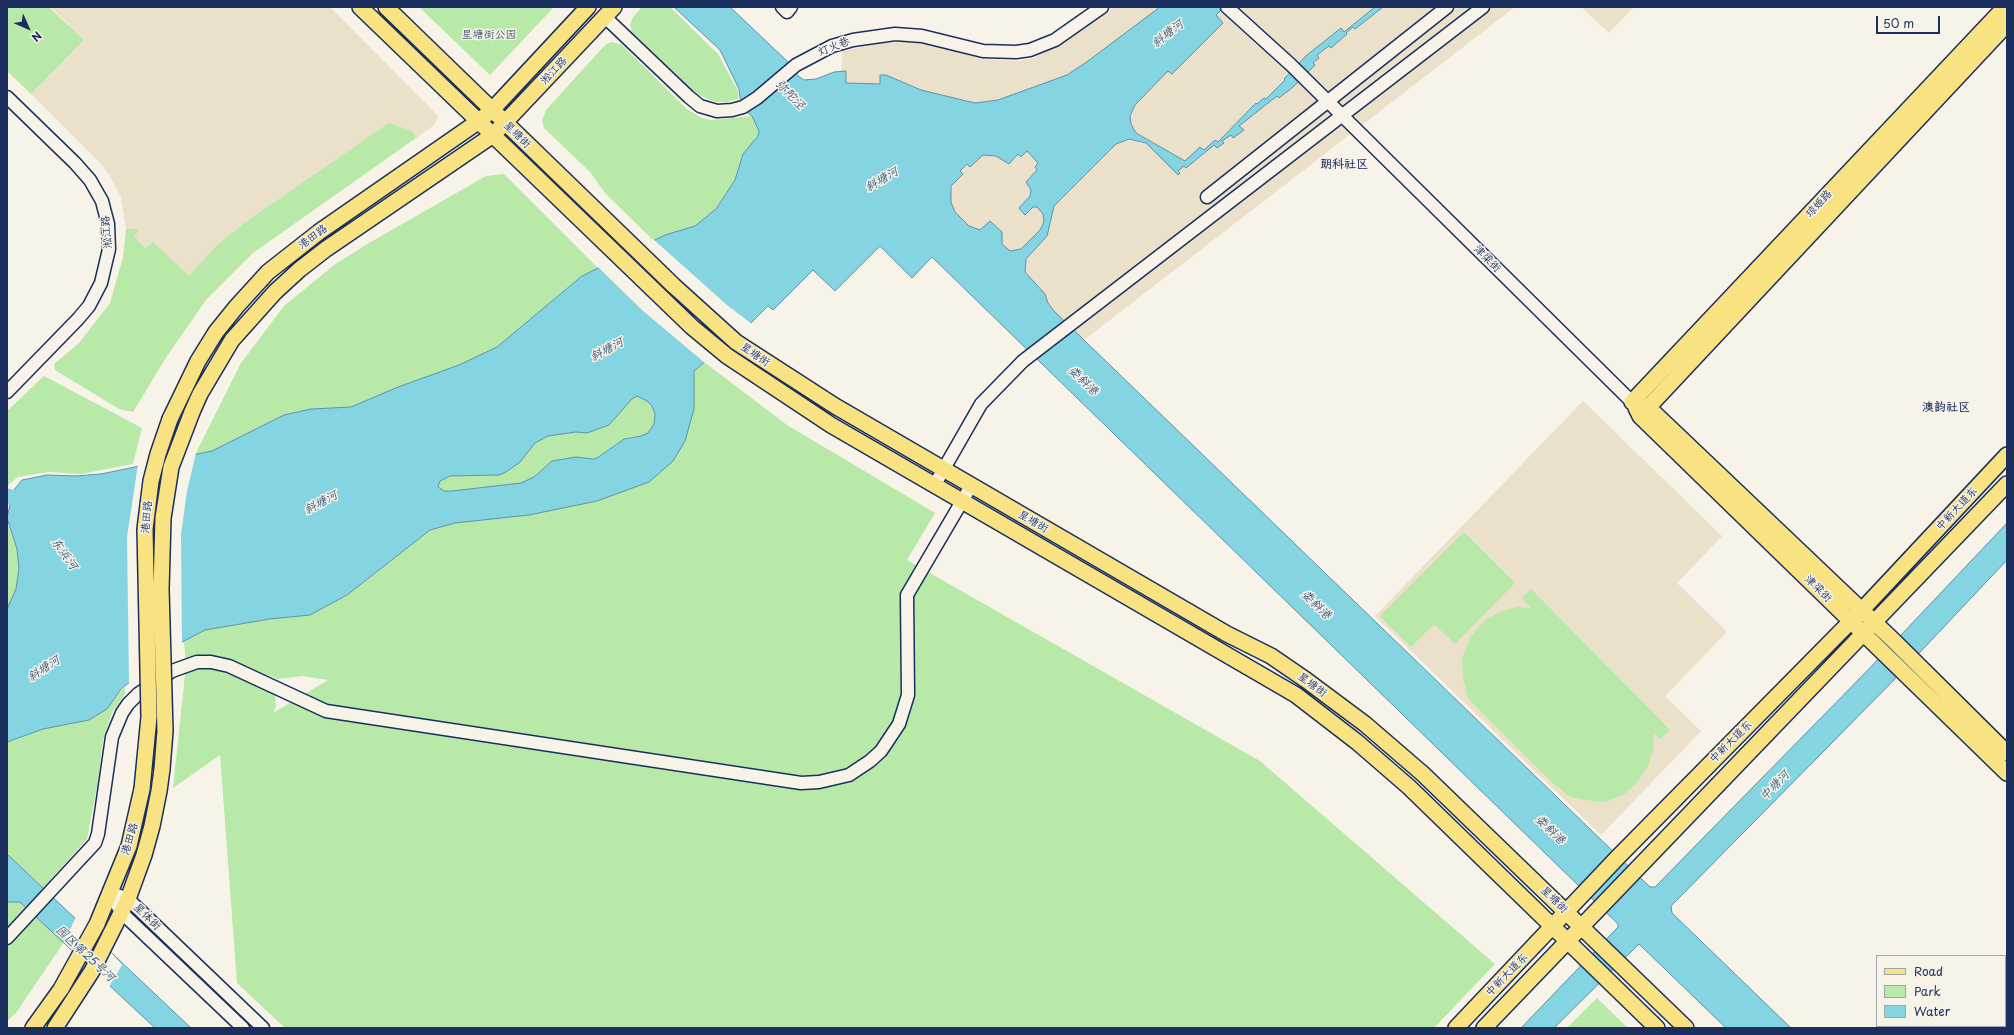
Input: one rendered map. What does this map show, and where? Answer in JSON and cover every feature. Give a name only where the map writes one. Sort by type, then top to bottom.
[{"type":"main road","name":"星塘街","points":[[360,7],[692,327],[727,356],[831,425],[961,502],[1296,695],[1357,742],[1409,788],[1554,926],[1657,1028]]},
{"type":"main road","name":"星塘街","points":[[386,7],[704,315],[736,342],[835,406],[1227,634],[1271,656],[1306,680],[1365,724],[1423,774],[1686,1028]]},
{"type":"main road","name":"淞江路","points":[[479,121],[492,110],[588,7]]},
{"type":"main road","name":"琼姬路","points":[[1632,402],[2005,7]]},
{"type":"main road","name":"淞江路","points":[[493,135],[609,12]]},
{"type":"main road","name":"琼姬路","points":[[1644,412],[2007,24]]},
{"type":"main road","name":"港田路","points":[[33,1028],[61,989],[93,933],[111,894],[129,846],[142,789],[149,717],[145,529],[150,481],[170,419],[198,361],[216,332],[268,272],[319,232],[479,121]]},
{"type":"main road","name":"港田路","points":[[55,1028],[106,946],[125,906],[144,855],[152,826],[159,791],[165,731],[161,589],[163,518],[171,467],[200,394],[232,340],[275,292],[299,270],[326,249],[493,135]]},
{"type":"main road","name":"津梁街","points":[[1632,402],[1869,628],[1894,641],[1909,667],[2007,773]]},
{"type":"main road","name":"中新大道东","points":[[1456,1028],[1554,926],[1584,892],[1856,616],[2007,455]]},
{"type":"main road","name":"中新大道东","points":[[1484,1028],[1569,941],[1599,906],[2007,484]]},
{"type":"main road","name":"津梁街","points":[[1869,628],[1884,652],[1909,667],[2007,753]]},
{"type":"street","points":[[782,7],[787,12],[792,7]]},
{"type":"street","name":"灯火巷","points":[[609,12],[696,103],[717,111],[732,110],[743,107],[758,98],[796,66],[832,46],[853,40],[872,36],[922,36],[983,51],[998,53],[1030,50],[1055,40],[1102,7]]},
{"type":"street","points":[[1208,197],[1447,7]]},
{"type":"street","points":[[934,486],[981,404],[1023,361],[1483,7]]},
{"type":"street","name":"津梁街","points":[[1228,8],[1291,65],[1632,402]]},
{"type":"street","name":"淞江路","points":[[7,97],[75,162],[90,180],[102,201],[108,224],[109,249],[101,283],[89,306],[7,392]]},
{"type":"street","points":[[7,938],[95,843],[98,834],[112,737],[122,713],[138,694],[172,671],[197,662],[211,662],[229,666],[326,711],[802,783],[819,782],[849,775],[870,762],[881,751],[900,724],[908,695],[907,595],[971,486]]},
{"type":"street","name":"星体街","points":[[111,894],[263,1028]]},
{"type":"street","name":"星体街","points":[[125,906],[243,1028]]},
{"type":"shaded area","points":[[51,7],[330,7],[437,115],[438,118],[434,125],[416,138],[412,131],[389,124],[244,223],[216,246],[189,277],[153,243],[147,248],[134,237],[139,231],[134,228],[126,229],[121,197],[110,176],[101,164],[31,94],[84,40]]},
{"type":"shaded area","points":[[1114,7],[1515,7],[1084,340],[1050,307],[1045,294],[1027,276],[1024,268],[1026,260],[1001,264],[841,95],[842,51],[885,43],[902,42],[929,44],[983,59],[1018,61],[1034,58],[1070,38]]},
{"type":"shaded area","points":[[1581,7],[1634,7],[1609,33]]},
{"type":"shaded area","points":[[1583,401],[1722,536],[1677,583],[1727,632],[1665,696],[1701,731],[1601,835],[1375,616]]},
{"type":"green space","points":[[7,7],[49,7],[84,40],[31,94],[7,71]]},
{"type":"green space","name":"星塘街公园","points":[[419,7],[554,7],[490,75]]},
{"type":"green space","points":[[642,7],[670,7],[718,54],[738,91],[738,99],[727,102],[715,102],[697,94],[632,32],[630,25],[633,17]]},
{"type":"green space","points":[[612,42],[622,45],[687,109],[702,118],[711,120],[752,116],[759,129],[758,136],[743,154],[735,180],[716,209],[695,226],[668,234],[654,241],[605,193],[590,172],[544,128],[542,120],[546,110],[606,44]]},
{"type":"green space","points":[[389,123],[412,131],[416,138],[253,253],[206,300],[167,356],[133,412],[119,409],[55,370],[54,364],[79,343],[110,303],[123,257],[126,229],[135,228],[139,231],[134,237],[146,248],[153,242],[189,276],[216,246],[244,223]]},
{"type":"green space","points":[[504,174],[598,268],[582,276],[497,347],[459,365],[398,387],[351,407],[284,415],[213,451],[195,455],[241,363],[284,306],[334,265],[369,243],[486,176]]},
{"type":"green space","points":[[704,362],[787,425],[935,513],[907,560],[1260,761],[1495,964],[1434,1028],[285,1028],[237,983],[220,755],[173,788],[186,665],[184,641],[205,630],[270,619],[310,615],[347,595],[430,530],[455,523],[529,515],[597,501],[694,409],[693,371]],"holes":[[[239,665],[278,679],[302,676],[328,680],[273,713],[276,706],[275,694],[215,666]]]},
{"type":"green space","points":[[44,376],[142,428],[133,464],[81,474],[48,472],[18,477],[7,486],[7,411]]},
{"type":"green space","points":[[637,396],[647,401],[652,406],[655,414],[654,424],[648,433],[641,436],[629,437],[617,443],[597,458],[593,459],[582,457],[552,461],[534,477],[521,483],[452,491],[444,491],[438,487],[440,481],[450,476],[499,475],[506,472],[520,462],[535,443],[548,436],[576,432],[587,433],[609,425],[632,399]]},
{"type":"green space","points":[[7,522],[17,549],[19,568],[16,589],[7,609]]},
{"type":"green space","points":[[1464,532],[1515,583],[1455,644],[1434,624],[1411,647],[1380,616]]},
{"type":"green space","points":[[1531,589],[1670,730],[1660,739],[1654,733],[1653,750],[1648,766],[1636,784],[1623,795],[1604,802],[1570,797],[1554,784],[1479,710],[1467,696],[1463,676],[1462,658],[1471,636],[1486,619],[1502,611],[1518,607],[1531,608],[1522,598]]},
{"type":"green space","points":[[125,686],[125,694],[112,713],[103,740],[98,781],[87,839],[43,888],[7,854],[7,742],[43,729],[89,720],[107,709]]},
{"type":"green space","points":[[7,902],[20,902],[27,908],[7,928]]},
{"type":"green space","points":[[35,916],[64,942],[16,1013],[7,1021],[7,944]]},
{"type":"green space","points":[[1597,998],[1628,1028],[1567,1028]]},
{"type":"water","points":[[674,7],[730,7],[787,61],[798,76],[804,80],[816,79],[834,72],[846,71],[846,83],[880,84],[880,75],[886,75],[921,90],[975,103],[998,100],[1067,75],[1160,7],[1224,7],[1216,15],[1223,23],[1172,74],[1168,71],[1135,105],[1130,116],[1131,124],[1136,133],[1185,161],[1200,147],[1204,150],[1215,140],[1218,142],[1256,103],[1257,104],[1264,98],[1266,99],[1307,55],[1341,28],[1344,32],[1375,7],[1383,7],[1355,29],[1353,27],[1331,48],[1329,46],[1317,55],[1319,58],[1313,63],[1315,65],[1293,87],[1279,98],[1277,96],[1239,126],[1244,130],[1233,138],[1231,135],[1222,141],[1224,143],[1217,148],[1214,145],[1186,168],[1184,166],[1178,171],[1180,173],[1178,175],[1146,143],[1129,139],[1116,144],[1054,206],[1047,236],[1026,259],[1025,272],[1045,294],[1048,303],[1054,311],[1650,887],[1655,887],[1866,672],[2007,523],[2007,560],[1891,683],[1671,906],[1672,913],[1791,1028],[1726,1028],[1639,944],[1554,1028],[1521,1028],[1618,927],[1618,924],[932,257],[912,278],[880,246],[835,291],[813,270],[773,310],[768,306],[750,324],[694,371],[694,409],[685,441],[673,461],[649,482],[597,501],[529,515],[455,523],[430,530],[347,595],[310,615],[270,619],[205,630],[184,641],[122,688],[107,709],[89,720],[43,729],[7,742],[7,609],[16,589],[19,568],[17,549],[7,518],[13,491],[22,480],[47,475],[76,476],[101,474],[212,451],[284,415],[311,409],[351,407],[398,387],[459,365],[497,347],[582,276],[665,235],[695,226],[716,209],[735,180],[743,154],[758,136],[759,131],[752,116],[748,113],[740,98],[739,89],[720,50]],"holes":[[[1027,151],[1038,163],[1035,167],[1037,170],[1026,182],[1031,190],[1030,196],[1019,208],[1025,215],[1033,207],[1037,207],[1043,214],[1044,222],[1040,230],[1021,249],[1010,251],[1002,244],[1002,232],[990,221],[980,230],[969,226],[955,212],[951,202],[951,186],[963,174],[960,171],[967,164],[970,167],[983,155],[996,156],[1009,164],[1018,154],[1021,157]],[[637,396],[647,401],[652,406],[655,414],[654,424],[648,433],[641,436],[624,439],[597,458],[576,457],[552,461],[534,477],[521,483],[452,491],[444,491],[438,487],[440,481],[450,476],[499,475],[506,472],[520,462],[535,443],[548,436],[576,432],[587,433],[609,425],[632,399]]]},
{"type":"water","name":"园区第25号河","points":[[7,854],[191,1028],[155,1028],[20,902],[7,902]]},
{"type":"pier","points":[[653,239],[727,305],[752,324],[705,363],[642,310],[597,266]]},
{"type":"pier","points":[[196,453],[187,491],[181,535],[182,645],[129,685],[127,537],[138,464]]},
{"type":"pier","points":[[76,917],[99,939],[122,965],[109,987],[64,942]]},
{"type":"waterway","name":"东浜河","points":[[7,496],[27,502],[29,505]]},
{"type":"district","name":"朗科社区","points":[[1344,165]]},
{"type":"district","name":"澳韵社区","points":[[1946,408]]},
{"type":"water label","name":"斜塘河","points":[[1168,34]]},
{"type":"water label","name":"弥陀泾","points":[[790,95]]},
{"type":"water label","name":"斜塘河","points":[[882,180]]},
{"type":"water label","name":"斜塘河","points":[[607,350]]},
{"type":"water label","name":"娄斜港","points":[[1083,381]]},
{"type":"water label","name":"斜塘河","points":[[321,503]]},
{"type":"water label","name":"娄斜港","points":[[1316,605]]},
{"type":"water label","name":"斜塘河","points":[[44,669]]},
{"type":"water label","name":"中塘河","points":[[1775,786]]},
{"type":"water label","name":"娄斜港","points":[[1550,830]]}]
